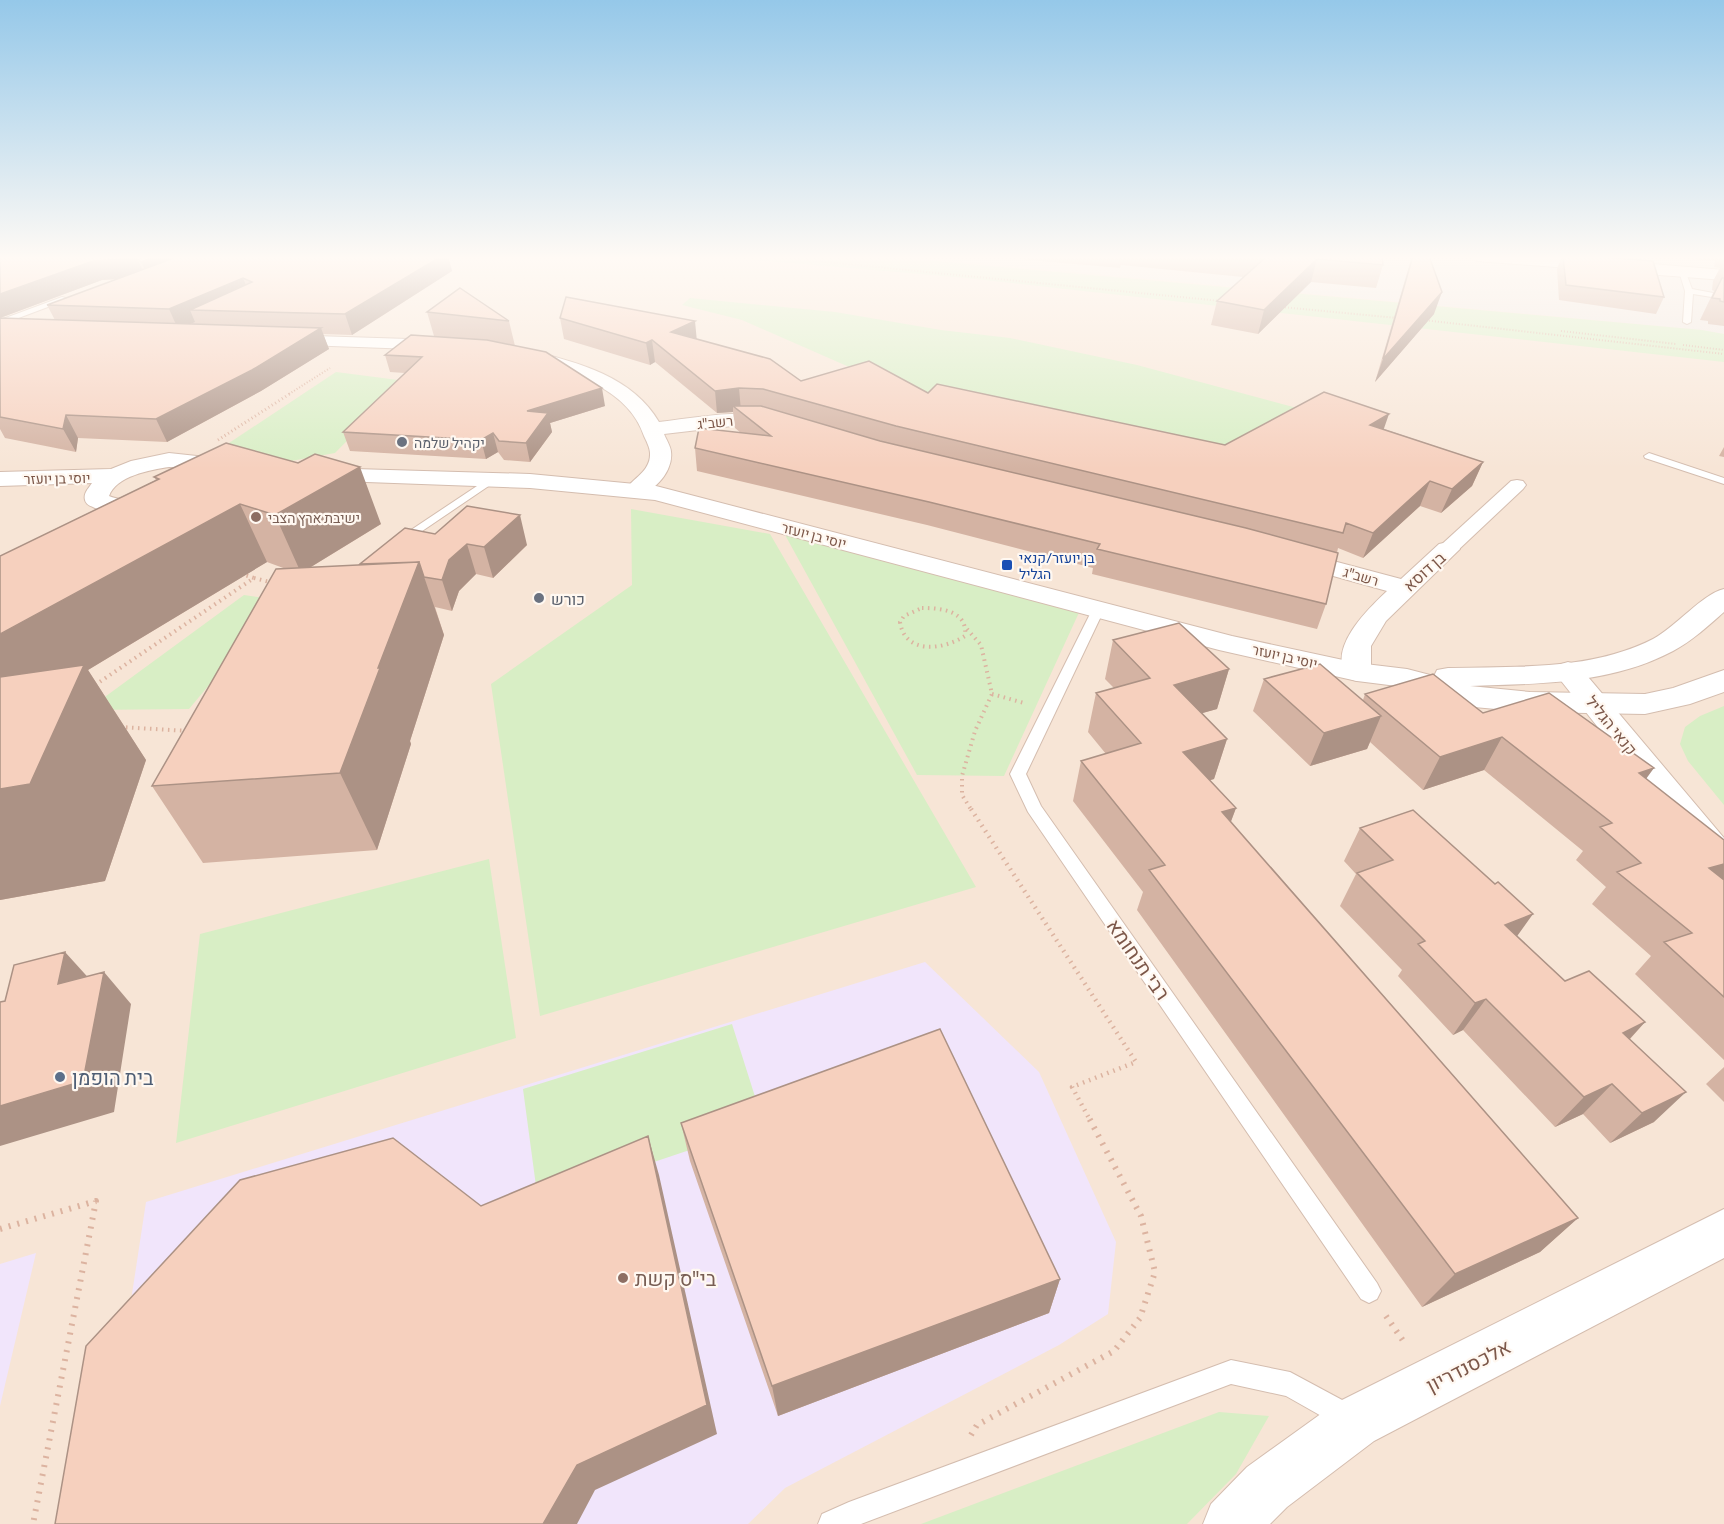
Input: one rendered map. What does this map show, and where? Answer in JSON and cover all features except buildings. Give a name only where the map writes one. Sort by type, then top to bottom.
[{"type":"street","points":[[0,331],[27,332]]},
{"type":"street","points":[[264,340],[457,346]]},
{"type":"street","points":[[513,352],[566,366],[617,388],[645,415],[661,453],[655,473],[636,490]]},
{"type":"street","name":"רשב\"ג","points":[[652,429],[741,419],[764,420],[798,429]]},
{"type":"street","points":[[187,460],[206,465],[221,476],[204,484],[193,493],[176,500],[136,509],[118,509],[105,506],[97,500],[97,493],[103,484],[114,476],[150,463],[187,460]]},
{"type":"street","name":"יוסי בן יועזר","points":[[300,474],[492,478],[656,493],[1229,644],[1357,672],[1407,678],[1474,697],[1530,702],[1645,704],[1679,697],[1715,685],[1724,679]]},
{"type":"street","name":"יוסי בן יועזר","points":[[0,479],[114,476]]},
{"type":"street","name":"בן דוסא","points":[[1357,672],[1357,646],[1376,616],[1517,485]]},
{"type":"street","points":[[93,525],[118,509]]},
{"type":"street","name":"רשב\"ג","points":[[1271,551],[1404,588]]},
{"type":"street","name":"יוסי בן יועזר","points":[[1407,678],[1568,671],[1619,663],[1665,644],[1724,597]]},
{"type":"street","name":"קנאי הגליל","points":[[1568,671],[1724,862]]},
{"type":"street","name":"אלכסנדריון","points":[[1231,1524],[1267,1487],[1355,1422],[1724,1233]]},
{"type":"lane","points":[[1649,456],[1724,481]]},
{"type":"lane","points":[[390,548],[492,478]]},
{"type":"lane","name":"רבי תנחומא","points":[[1098,610],[1018,774],[1034,808],[1369,1291]]},
{"type":"lane","points":[[832,1524],[849,1515],[1231,1372],[1290,1384],[1355,1422]]},
{"type":"path","points":[[1491,327],[1724,354]]},
{"type":"path","points":[[1510,327],[1724,350]]},
{"type":"path","points":[[211,444],[368,343]]},
{"type":"path","points":[[232,571],[283,586]]},
{"type":"path","points":[[89,689],[254,578]]},
{"type":"path","points":[[945,1479],[978,1425],[1114,1351],[1140,1318],[1155,1272],[1141,1216],[1072,1087],[1136,1062],[962,795],[962,776],[975,731],[992,694],[981,645],[967,629],[963,619],[956,614],[935,608],[912,611],[900,622],[902,636],[909,641],[932,648],[958,642],[965,636],[967,629]]},
{"type":"path","points":[[110,726],[192,731]]},
{"type":"path","points":[[0,1229],[96,1201],[33,1524]]},
{"type":"path","points":[[1369,1291],[1434,1383]]},
{"type":"shaded area","points":[[0,327],[1724,327],[1724,1524],[0,1524]]},
{"type":"shaded area","points":[[1671,327],[1724,327],[1724,334]]},
{"type":"shaded area","name":"בי\"ס קשת","points":[[925,962],[1039,1072],[1116,1242],[1108,1314],[1059,1345],[785,1488],[748,1524],[97,1524],[146,1202]]},
{"type":"shaded area","points":[[36,1253],[0,1406],[0,1264]]},
{"type":"green space","points":[[758,327],[924,327],[1010,338],[1137,365],[1308,411],[1219,471],[927,398],[872,377]]},
{"type":"green space","points":[[1409,327],[1670,327],[1702,330],[1724,334],[1724,362]]},
{"type":"green space","points":[[336,372],[406,381],[335,453],[280,463],[217,451]]},
{"type":"green space","points":[[631,509],[770,534],[976,887],[540,1016],[491,684],[632,585]]},
{"type":"green space","points":[[784,533],[1082,606],[1004,776],[917,775]]},
{"type":"green space","points":[[244,595],[280,600],[189,709],[87,710]]},
{"type":"green space","points":[[1724,706],[1724,805],[1688,761],[1680,744],[1685,727],[1700,716]]},
{"type":"green space","points":[[489,859],[516,1038],[176,1143],[200,934]]},
{"type":"green space","points":[[732,1024],[764,1125],[538,1201],[523,1089]]},
{"type":"green space","points":[[1219,1412],[1269,1416],[1236,1474],[1187,1524],[921,1524]]},
{"type":"place","name":"יקהיל שלמה","points":[[402,442]]},
{"type":"place","name":"ישיבת ארץ הצבי","points":[[256,517]]},
{"type":"place","name":"בן יועזר/קנאי הגליל","points":[[1007,565]]},
{"type":"place","name":"כורש","points":[[539,598]]},
{"type":"place","name":"בית הופמן","points":[[60,1077]]},
{"type":"place","name":"בי\"ס קשת","points":[[623,1278]]}]
